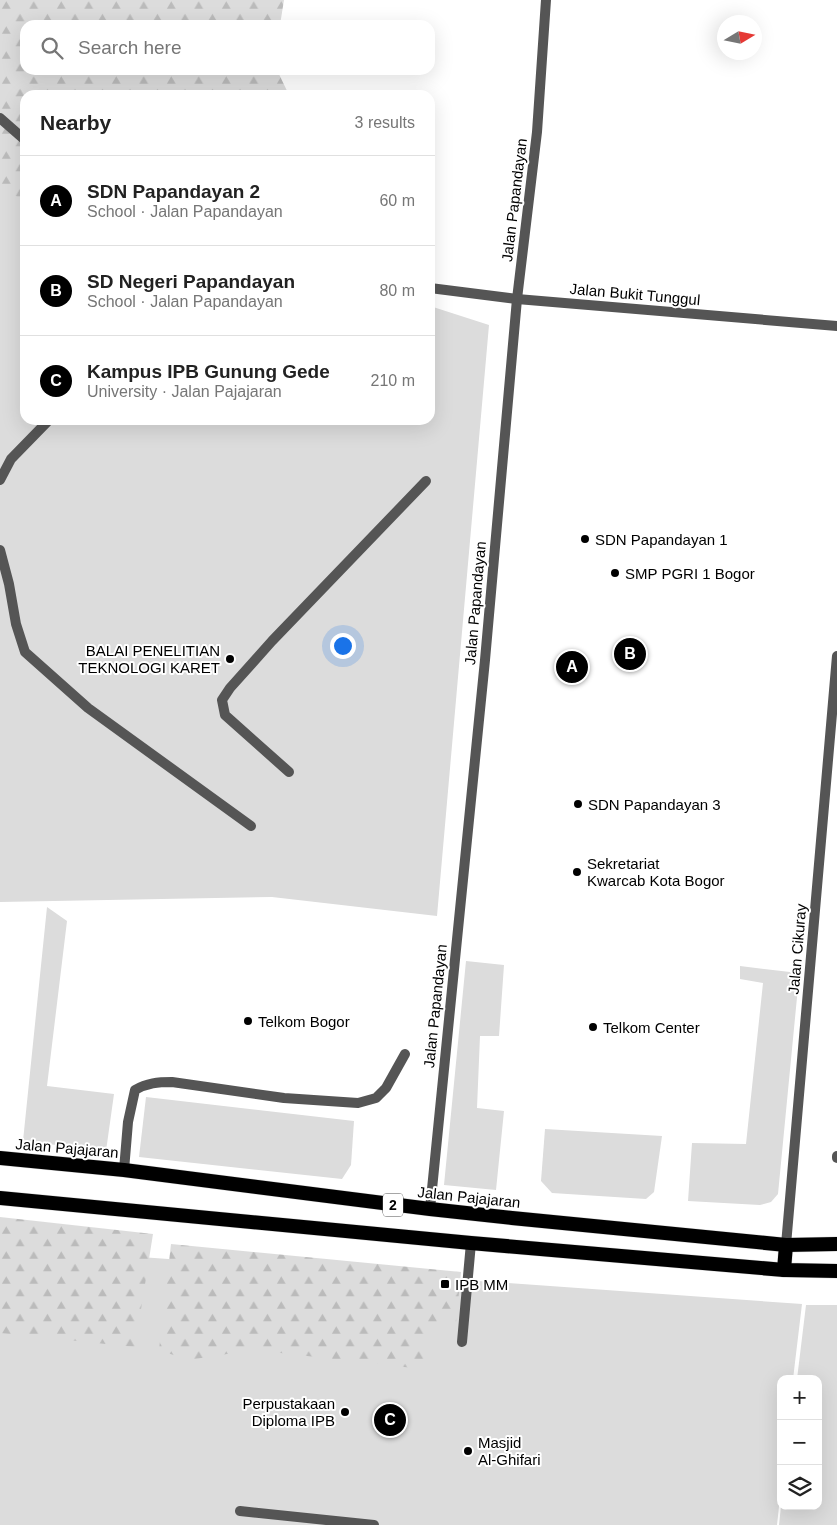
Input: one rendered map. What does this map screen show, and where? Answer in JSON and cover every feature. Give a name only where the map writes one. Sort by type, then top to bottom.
[{"type":"highway","name":"Jalan Pajajaran","points":[[0,1158],[124,1170],[430,1209],[786,1245]]},
{"type":"highway","name":"2","points":[[0,1198],[471,1244],[784,1270],[837,1271]]},
{"type":"highway","name":"2","points":[[786,1245],[837,1244]]},
{"type":"highway","points":[[784,1270],[786,1245]]},
{"type":"street","name":"Jalan Papandayan","points":[[430,1209],[484,670],[518,299],[537,132],[546,0]]},
{"type":"street","points":[[0,118],[20,136]]},
{"type":"street","name":"Jalan Bukit Tunggul","points":[[435,289],[518,299],[837,326]]},
{"type":"street","points":[[0,480],[11,459],[44,425]]},
{"type":"street","points":[[289,772],[225,715],[222,700],[230,688],[272,641],[426,481]]},
{"type":"street","points":[[0,550],[24,652],[88,708],[251,826]]},
{"type":"street","name":"Jalan Cikuray","points":[[786,1245],[837,656]]},
{"type":"street","points":[[124,1170],[130,1107],[135,1090],[143,1085],[156,1082],[172,1082],[284,1098],[358,1103],[376,1098],[386,1088],[405,1054]]},
{"type":"street","points":[[462,1342],[471,1244]]},
{"type":"street","points":[[240,1511],[374,1525]]},
{"type":"green space","points":[[0,0],[284,0],[281,20],[20,20],[20,75],[279,75],[287,90],[20,90],[20,199],[0,182]]},
{"type":"green space","name":"BALAI PENELITIAN TEKNOLOGI KARET","points":[[0,128],[20,145],[20,425],[435,425],[435,308],[489,325],[437,916],[272,897],[0,902]]},
{"type":"green space","points":[[47,907],[67,921],[47,1086],[114,1094],[106,1151],[23,1141]]},
{"type":"green space","points":[[466,961],[504,965],[499,1036],[480,1036],[477,1108],[504,1111],[496,1190],[444,1185]]},
{"type":"green space","points":[[740,966],[790,972],[798,987],[778,1194],[771,1202],[760,1205],[688,1201],[692,1143],[746,1144],[763,983],[740,979]]},
{"type":"green space","points":[[146,1097],[354,1121],[351,1165],[342,1179],[139,1157]]},
{"type":"green space","points":[[545,1129],[662,1136],[654,1192],[646,1199],[552,1193],[541,1181]]},
{"type":"green space","points":[[0,1217],[153,1234],[135,1347],[0,1333]]},
{"type":"green space","points":[[171,1244],[461,1272],[456,1323],[429,1324],[422,1369],[253,1350],[188,1360],[159,1350]]},
{"type":"green space","points":[[0,1247],[802,1304],[793,1375],[777,1375],[777,1510],[779,1510],[777,1525],[0,1525]]},
{"type":"green space","points":[[806,1305],[837,1305],[837,1525],[779,1525],[781,1510],[822,1510],[822,1375],[797,1375]]},
{"type":"place","name":"SDN Papandayan 1","points":[[585,539]]},
{"type":"place","name":"SMP PGRI 1 Bogor","points":[[615,573]]},
{"type":"place","name":"SD Negeri Papandayan","points":[[630,654]]},
{"type":"place","name":"BALAI PENELITIAN TEKNOLOGI KARET","points":[[230,659]]},
{"type":"place","name":"SDN Papandayan 2","points":[[572,667]]},
{"type":"place","name":"SDN Papandayan 3","points":[[578,804]]},
{"type":"place","name":"Sekretariat Kwarcab Kota Bogor","points":[[577,872]]},
{"type":"place","name":"Telkom Bogor","points":[[248,1021]]},
{"type":"place","name":"Telkom Center","points":[[593,1027]]},
{"type":"place","name":"IPB MM","points":[[445,1284]]},
{"type":"place","name":"Perpustakaan Diploma IPB","points":[[345,1412]]},
{"type":"place","name":"Kampus IPB Gunung Gede","points":[[390,1420]]},
{"type":"place","name":"Masjid Al-Ghifari","points":[[468,1451]]}]
